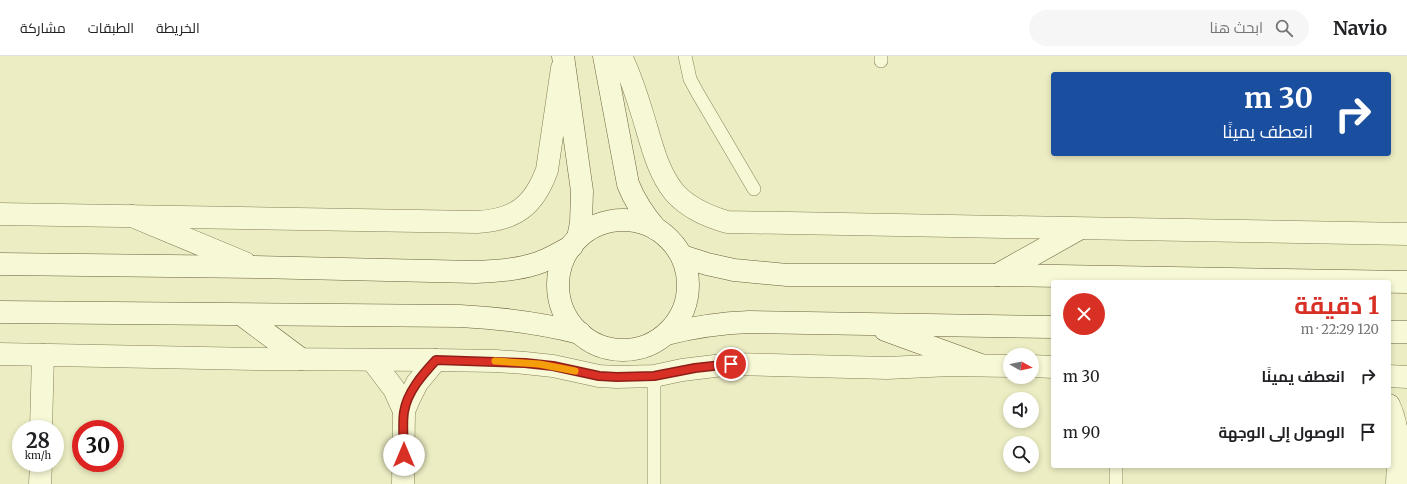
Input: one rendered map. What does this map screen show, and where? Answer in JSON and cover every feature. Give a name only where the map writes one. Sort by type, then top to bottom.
[{"type":"main road","points":[[604,56],[628,184],[635,201],[645,216],[656,228],[671,240],[682,256],[687,272],[688,289],[685,306],[677,321],[666,334]]},
{"type":"main road","points":[[621,56],[638,99],[659,166],[666,180],[686,203],[698,211],[727,222],[1407,234]]},
{"type":"main road","points":[[0,214],[477,222],[493,221],[508,217],[522,209],[533,198],[542,185],[548,170],[563,57]]},
{"type":"main road","points":[[563,57],[582,191],[581,223],[575,242],[562,263],[559,281],[560,300],[568,318],[580,333],[595,343],[613,349],[632,349],[650,344],[666,334],[693,327],[721,323],[749,322],[1051,327]]},
{"type":"main road","points":[[132,216],[255,267]]},
{"type":"main road","points":[[0,264],[255,267],[475,272],[496,271],[535,264],[554,256],[592,228],[607,222],[624,220],[641,222],[656,228]]},
{"type":"main road","points":[[997,275],[1079,229]]},
{"type":"main road","points":[[682,256],[707,264],[734,270],[787,275],[997,275],[1290,280]]},
{"type":"main road","points":[[1391,282],[1407,282]]},
{"type":"main road","points":[[4,314],[484,317],[532,322],[580,333]]},
{"type":"main road","points":[[242,315],[301,359]]},
{"type":"main road","points":[[869,324],[982,365]]},
{"type":"main road","points":[[1391,332],[1407,332]]},
{"type":"main road","points":[[0,354],[436,360],[525,363],[553,366],[599,376],[617,377],[654,376],[701,367],[731,364],[887,368],[1003,366]]},
{"type":"main road","points":[[41,420],[43,355]]},
{"type":"main road","points":[[372,360],[390,384],[404,411]]},
{"type":"main road","points":[[403,484],[404,411],[417,383],[436,360]]},
{"type":"main road","points":[[1039,366],[1051,367]]},
{"type":"main road","points":[[1391,376],[1407,377]]},
{"type":"main road","points":[[1391,410],[1397,429],[1404,431],[1397,484]]},
{"type":"main road","points":[[40,484],[41,472]]},
{"type":"lane","points":[[685,56],[690,79],[696,92],[754,189]]},
{"type":"lane","points":[[654,376],[654,484]]},
{"type":"lane","points":[[1116,468],[1116,484]]},
{"type":"slow traffic","points":[[495,361],[539,364],[575,371]]},
{"type":"route","points":[[404,455],[404,411],[417,383],[436,360],[525,363],[553,366],[599,376],[617,377],[654,376],[682,370],[731,364]]}]
